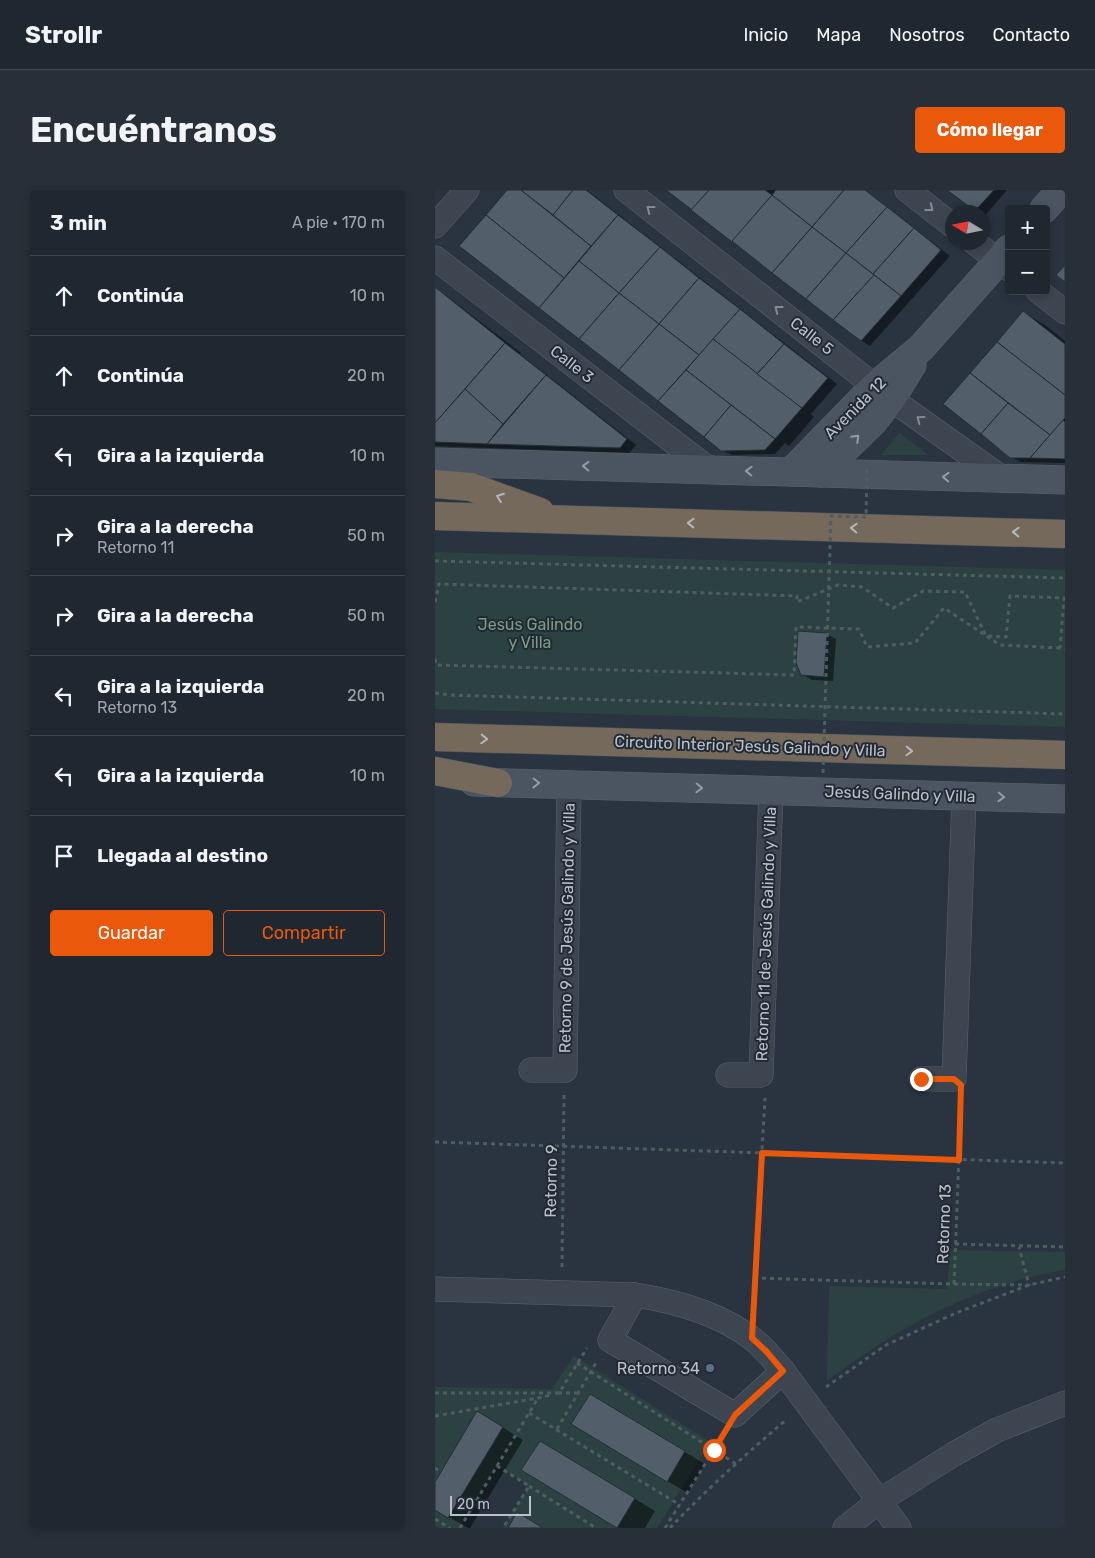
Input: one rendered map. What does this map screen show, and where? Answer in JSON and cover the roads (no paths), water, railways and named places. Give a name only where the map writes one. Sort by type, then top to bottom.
[{"type":"highway","points":[[435,484],[471,487],[563,520]]},
{"type":"highway","points":[[435,516],[1065,534]]},
{"type":"highway","name":"Circuito Interior Jesús Galindo y Villa","points":[[435,737],[1065,755]]},
{"type":"highway","points":[[435,772],[499,783]]},
{"type":"main road","points":[[1048,205],[1061,190]]},
{"type":"main road","name":"Avenida 12","points":[[791,472],[883,392],[921,348],[1005,260]]},
{"type":"main road","name":"Avenida 12","points":[[821,473],[874,420],[883,392]]},
{"type":"main road","points":[[435,462],[1065,480]]},
{"type":"main road","name":"Jesús Galindo y Villa","points":[[435,780],[1065,799]]},
{"type":"street","points":[[435,226],[467,190]]},
{"type":"street","name":"Calle 5","points":[[626,190],[883,392],[1002,478]]},
{"type":"street","points":[[907,190],[945,220]]},
{"type":"street","points":[[988,250],[1005,260]]},
{"type":"street","name":"Calle 3","points":[[435,258],[710,470]]},
{"type":"street","points":[[1043,295],[1065,312]]},
{"type":"street","name":"Retorno 9 de Jesús Galindo y Villa","points":[[531,1070],[565,1070],[569,784]]},
{"type":"street","name":"Retorno 11 de Jesús Galindo y Villa","points":[[728,1075],[761,1075],[771,790]]},
{"type":"street","points":[[921,1079],[954,1079],[964,796]]},
{"type":"street","points":[[435,1289],[635,1295],[657,1298],[696,1310],[723,1322],[752,1338],[766,1351],[807,1402],[899,1528]]},
{"type":"street","points":[[635,1295],[610,1340],[735,1415],[783,1371]]},
{"type":"street","points":[[845,1528],[879,1501],[954,1454],[997,1430],[1065,1403]]},
{"type":"place","name":"Retorno 34","points":[[710,1368]]}]
